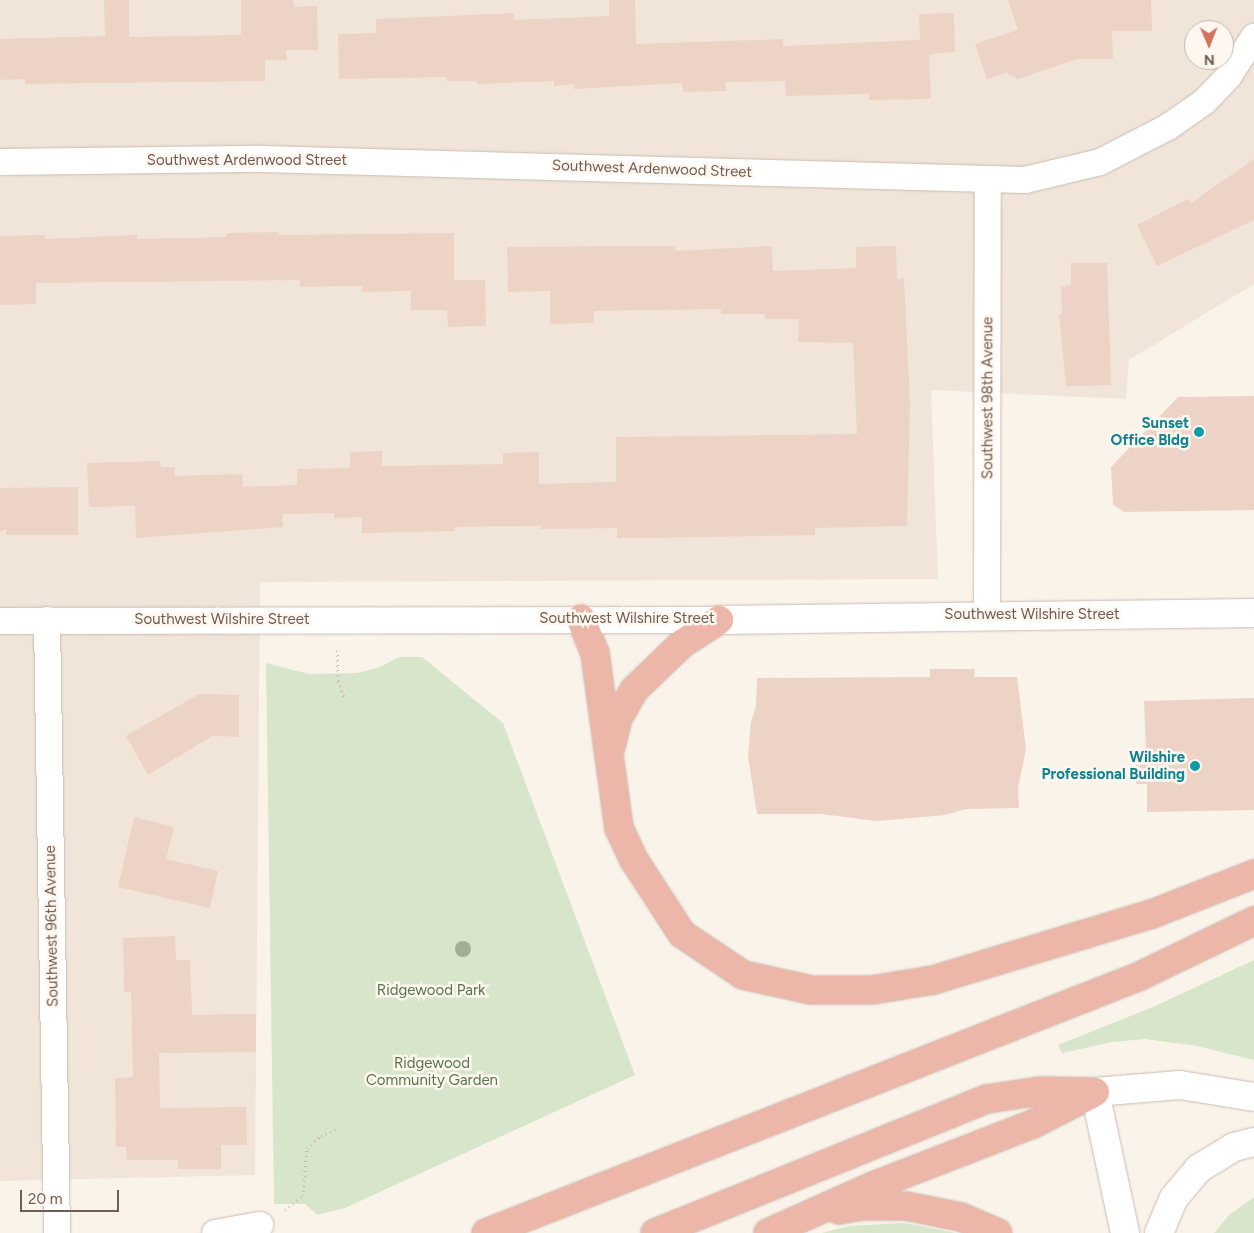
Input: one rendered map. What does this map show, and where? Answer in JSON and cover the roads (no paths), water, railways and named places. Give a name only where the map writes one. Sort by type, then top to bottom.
[{"type":"highway","points":[[581,619],[595,653],[610,750],[619,828],[634,860],[682,934],[743,975],[779,985],[811,990],[872,990],[933,980],[1152,914],[1254,874]]},
{"type":"highway","points":[[610,750],[618,718],[634,690],[683,643],[719,620]]},
{"type":"highway","points":[[486,1233],[1140,976],[1254,921]]},
{"type":"highway","points":[[655,1233],[987,1099],[1041,1091],[1096,1092]]},
{"type":"highway","points":[[768,1233],[873,1186],[1033,1124],[1096,1092]]},
{"type":"highway","points":[[806,1217],[862,1206],[906,1206],[961,1217],[998,1233]]},
{"type":"street","name":"Southwest Ardenwood Street","points":[[0,162],[263,159],[524,165],[988,181],[1025,180],[1100,162],[1135,145],[1204,102],[1228,77],[1254,38]]},
{"type":"street","name":"Southwest 98th Avenue","points":[[987,614],[988,181]]},
{"type":"street","name":"Southwest Wilshire Street","points":[[0,621],[336,619],[719,620],[987,614],[1254,613]]},
{"type":"street","name":"Southwest 96th Avenue","points":[[47,620],[57,1233]]},
{"type":"street","points":[[1125,1233],[1096,1092],[1180,1086],[1254,1097]]},
{"type":"street","points":[[1158,1233],[1174,1198],[1192,1176],[1214,1157],[1234,1147],[1254,1142]]},
{"type":"street","points":[[215,1233],[260,1225]]},
{"type":"place","name":"Sunset Office Bldg","points":[[1199,432]]},
{"type":"place","name":"Wilshire Professional Building","points":[[1195,766]]},
{"type":"park label","name":"Ridgewood Park","points":[[431,991]]},
{"type":"park label","name":"Ridgewood Community Garden","points":[[432,1072]]}]
